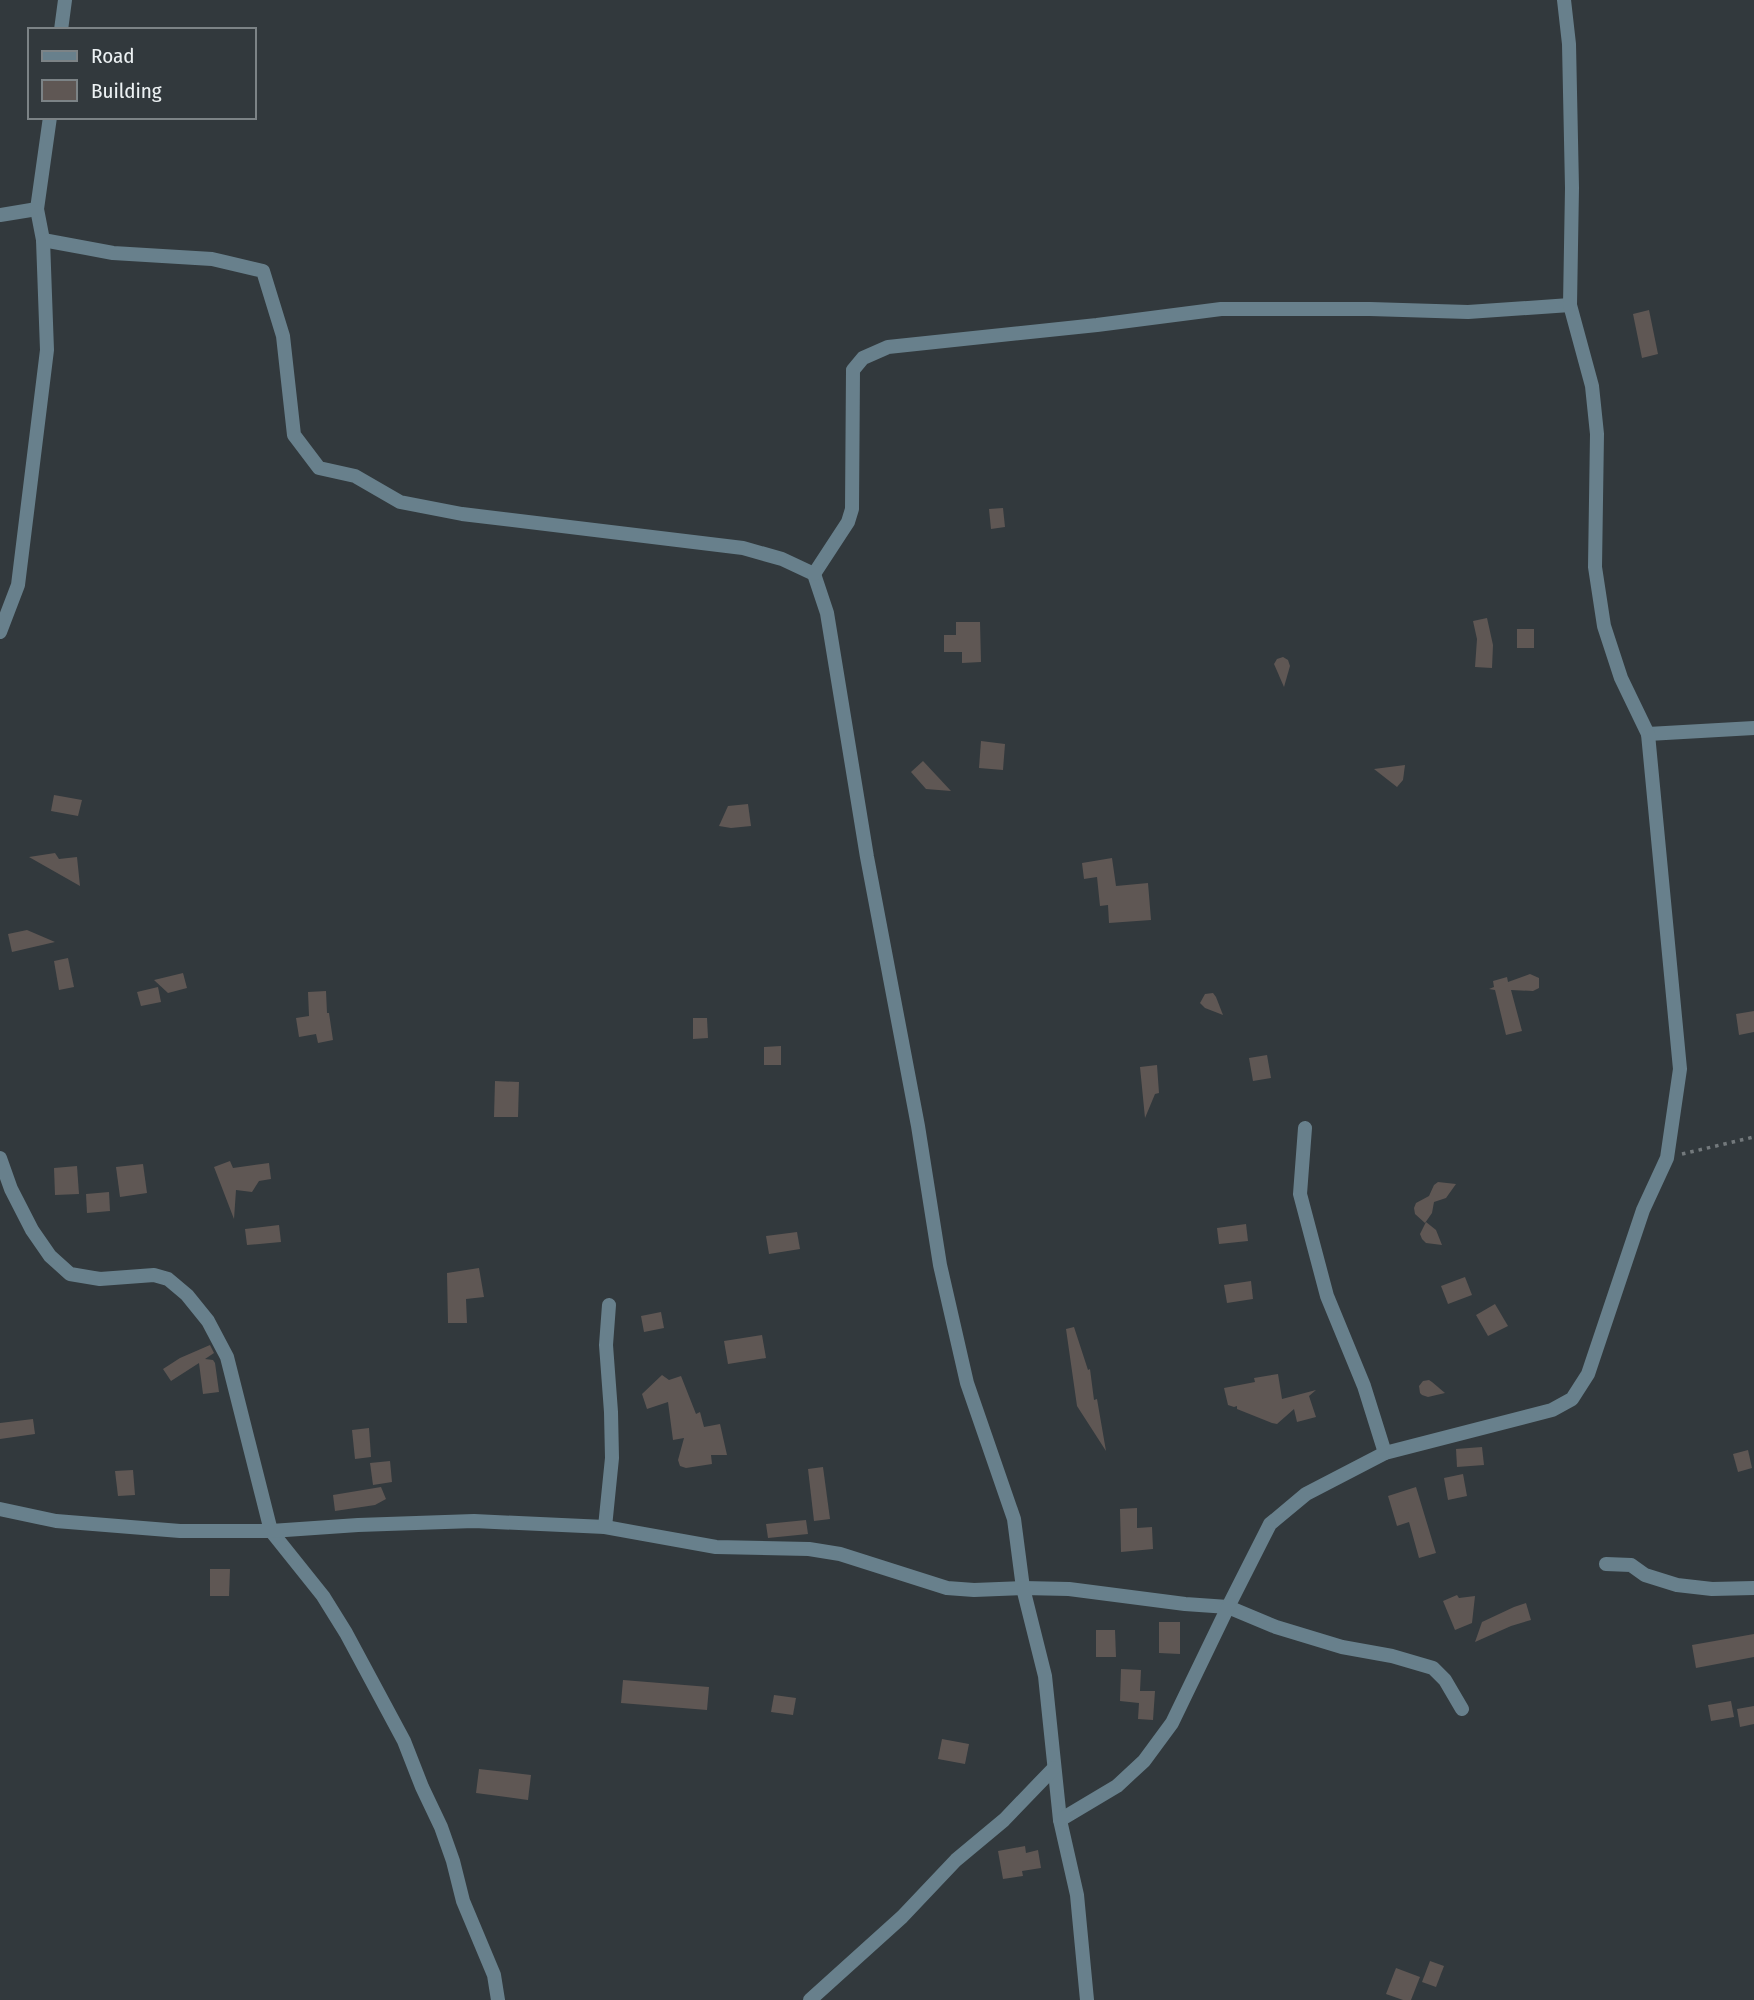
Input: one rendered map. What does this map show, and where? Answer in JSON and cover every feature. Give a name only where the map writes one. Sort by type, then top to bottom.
[{"type":"street","points":[[61,28],[65,0]]},
{"type":"street","points":[[1060,1820],[1116,1786],[1144,1761],[1172,1723],[1270,1524],[1306,1494],[1385,1453],[1552,1410],[1572,1399],[1588,1374],[1643,1210],[1667,1158],[1680,1069],[1648,734],[1622,678],[1604,626],[1595,567],[1597,434],[1592,386],[1570,305],[1572,188],[1569,44],[1564,0]]},
{"type":"street","points":[[0,632],[18,585],[47,350],[43,240],[37,209],[50,119]]},
{"type":"street","points":[[0,215],[37,209]]},
{"type":"street","points":[[43,240],[113,253],[212,259],[263,271],[283,336],[294,435],[319,468],[355,477],[400,502],[462,514],[743,548],[782,559],[814,574],[827,613],[867,857],[918,1126],[940,1265],[967,1383],[1014,1518],[1023,1588],[1045,1676],[1060,1820],[1077,1895],[1087,2000]]},
{"type":"street","points":[[814,574],[848,522],[852,509],[853,370],[863,358],[888,346],[1097,325],[1221,309],[1468,312],[1570,305]]},
{"type":"street","points":[[1648,734],[1754,728]]},
{"type":"street","points":[[1305,1128],[1300,1194],[1327,1296],[1364,1386],[1385,1453]]},
{"type":"street","points":[[0,1158],[11,1189],[32,1230],[50,1256],[70,1274],[100,1279],[154,1275],[168,1279],[187,1295],[208,1321],[227,1357],[271,1531],[323,1597],[346,1633],[404,1741],[441,1827],[463,1901],[494,1975],[498,2000]]},
{"type":"street","points":[[605,1527],[612,1458],[606,1345],[609,1305]]},
{"type":"street","points":[[0,1509],[56,1521],[180,1531],[271,1531],[474,1521],[605,1527],[716,1548],[809,1549],[841,1554],[947,1588],[1069,1589],[1228,1607],[1276,1627],[1342,1647],[1392,1656],[1433,1668],[1445,1680],[1462,1709]]},
{"type":"street","points":[[1606,1564],[1632,1565],[1645,1575],[1678,1585],[1712,1589],[1754,1588]]},
{"type":"street","points":[[810,2000],[902,1917],[956,1860],[1004,1819],[1054,1768]]},
{"type":"path","points":[[1667,1158],[1754,1137]]},
{"type":"building","points":[[1649,310],[1658,354],[1642,358],[1633,314]]},
{"type":"building","points":[[1003,508],[1005,527],[991,529],[989,509]]},
{"type":"building","points":[[1487,618],[1493,645],[1492,668],[1475,667],[1477,639],[1473,621]]},
{"type":"building","points":[[956,622],[980,622],[981,662],[962,663],[962,652],[944,652],[944,635],[956,635]]},
{"type":"building","points":[[1517,629],[1534,629],[1534,648],[1517,648]]},
{"type":"building","points":[[1283,657],[1288,660],[1290,666],[1284,687],[1274,664],[1277,659]]},
{"type":"building","points":[[981,741],[1005,744],[1003,770],[979,768]]},
{"type":"building","points":[[923,761],[951,791],[926,789],[911,772]]},
{"type":"building","points":[[1405,765],[1403,780],[1397,787],[1374,769]]},
{"type":"building","points":[[54,795],[82,800],[78,816],[51,811]]},
{"type":"building","points":[[748,804],[751,826],[719,826],[728,806]]},
{"type":"building","points":[[55,853],[59,859],[77,857],[80,886],[29,857]]},
{"type":"building","points":[[1112,858],[1116,886],[1148,883],[1151,920],[1109,923],[1108,905],[1100,906],[1097,877],[1084,879],[1082,863]]},
{"type":"building","points":[[27,930],[55,942],[12,952],[8,934]]},
{"type":"building","points":[[68,958],[74,987],[59,990],[54,961]]},
{"type":"building","points":[[183,973],[187,988],[168,993],[154,980]]},
{"type":"building","points":[[1530,974],[1539,978],[1539,988],[1533,991],[1511,990],[1522,1031],[1506,1035],[1495,990],[1489,989],[1494,987],[1493,981],[1507,977],[1508,982]]},
{"type":"building","points":[[158,987],[161,1002],[141,1006],[137,992]]},
{"type":"building","points":[[326,991],[327,1013],[333,1040],[318,1043],[316,1034],[299,1037],[296,1018],[309,1016],[308,992]]},
{"type":"building","points":[[1213,993],[1223,1015],[1205,1008],[1200,1003],[1205,994]]},
{"type":"building","points":[[1754,1011],[1754,1032],[1739,1035],[1736,1014]]},
{"type":"building","points":[[693,1018],[707,1018],[708,1038],[693,1039]]},
{"type":"building","points":[[781,1046],[781,1065],[764,1065],[764,1047]]},
{"type":"building","points":[[1267,1055],[1271,1078],[1253,1081],[1249,1058]]},
{"type":"building","points":[[1157,1065],[1159,1093],[1155,1094],[1145,1118],[1140,1067]]},
{"type":"building","points":[[495,1081],[519,1082],[518,1117],[494,1117]]},
{"type":"building","points":[[230,1161],[233,1168],[269,1163],[271,1179],[259,1181],[252,1192],[236,1190],[234,1219],[214,1167]]},
{"type":"building","points":[[143,1164],[147,1193],[120,1197],[116,1167]]},
{"type":"building","points":[[77,1166],[79,1194],[55,1195],[54,1168]]},
{"type":"building","points":[[1438,1182],[1456,1184],[1446,1198],[1434,1202],[1432,1213],[1425,1223],[1415,1214],[1414,1208],[1416,1203],[1429,1196]]},
{"type":"building","points":[[109,1192],[110,1211],[87,1213],[86,1194]]},
{"type":"building","points":[[1426,1222],[1436,1230],[1442,1245],[1426,1243],[1422,1239],[1420,1234]]},
{"type":"building","points":[[1246,1224],[1248,1241],[1219,1244],[1217,1228]]},
{"type":"building","points":[[279,1225],[281,1242],[247,1245],[245,1229]]},
{"type":"building","points":[[797,1232],[800,1249],[769,1254],[766,1236]]},
{"type":"building","points":[[479,1268],[484,1297],[466,1299],[467,1323],[448,1323],[447,1273]]},
{"type":"building","points":[[1465,1277],[1472,1295],[1448,1304],[1441,1286]]},
{"type":"building","points":[[1251,1281],[1253,1299],[1227,1303],[1224,1285]]},
{"type":"building","points":[[1495,1304],[1508,1326],[1488,1336],[1476,1315]]},
{"type":"building","points":[[661,1312],[664,1328],[644,1332],[641,1316]]},
{"type":"building","points":[[1074,1327],[1088,1370],[1090,1369],[1106,1451],[1077,1406],[1066,1329]]},
{"type":"building","points":[[762,1335],[766,1358],[728,1364],[724,1341]]},
{"type":"building","points":[[210,1345],[214,1353],[205,1359],[215,1363],[219,1392],[203,1394],[199,1363],[171,1381],[163,1369]]},
{"type":"building","points":[[1278,1374],[1282,1399],[1316,1390],[1309,1396],[1316,1417],[1297,1422],[1294,1409],[1277,1424],[1237,1409],[1237,1406],[1228,1405],[1224,1388],[1255,1382],[1254,1378]]},
{"type":"building","points":[[662,1375],[669,1380],[681,1376],[696,1414],[700,1412],[704,1427],[720,1424],[727,1455],[711,1455],[712,1464],[686,1468],[680,1466],[678,1460],[684,1438],[673,1440],[668,1402],[647,1409],[642,1394]]},
{"type":"building","points":[[1429,1380],[1445,1393],[1428,1397],[1422,1395],[1419,1386],[1423,1381]]},
{"type":"building","points":[[33,1419],[35,1434],[0,1439],[0,1423]]},
{"type":"building","points":[[369,1428],[371,1457],[355,1459],[352,1430]]},
{"type":"building","points":[[1482,1447],[1484,1465],[1457,1467],[1456,1449]]},
{"type":"building","points":[[1748,1450],[1752,1468],[1738,1472],[1733,1454]]},
{"type":"building","points":[[390,1461],[392,1482],[373,1485],[370,1463]]},
{"type":"building","points":[[823,1467],[830,1519],[814,1521],[808,1469]]},
{"type":"building","points":[[133,1470],[135,1495],[118,1496],[115,1471]]},
{"type":"building","points":[[1463,1474],[1467,1496],[1448,1500],[1444,1478]]},
{"type":"building","points":[[381,1487],[386,1499],[375,1505],[335,1511],[333,1495]]},
{"type":"building","points":[[1416,1487],[1436,1553],[1419,1558],[1409,1522],[1397,1526],[1388,1496]]},
{"type":"building","points":[[1137,1508],[1137,1528],[1152,1527],[1153,1549],[1121,1552],[1120,1509]]},
{"type":"building","points":[[806,1520],[808,1534],[768,1538],[766,1524]]},
{"type":"building","points":[[210,1569],[230,1569],[229,1596],[210,1596]]},
{"type":"building","points":[[1457,1595],[1459,1598],[1475,1596],[1472,1623],[1455,1630],[1443,1601]]},
{"type":"building","points":[[1526,1603],[1531,1620],[1475,1642],[1482,1622]]},
{"type":"building","points":[[1159,1622],[1180,1622],[1180,1654],[1159,1653]]},
{"type":"building","points":[[1096,1630],[1115,1630],[1116,1657],[1096,1657]]},
{"type":"building","points":[[1754,1634],[1754,1657],[1696,1668],[1692,1645]]},
{"type":"building","points":[[1121,1669],[1141,1670],[1140,1691],[1155,1691],[1153,1720],[1138,1719],[1139,1703],[1120,1701]]},
{"type":"building","points":[[623,1680],[709,1687],[707,1710],[621,1703]]},
{"type":"building","points":[[774,1695],[796,1698],[793,1715],[771,1712]]},
{"type":"building","points":[[1731,1701],[1734,1717],[1711,1721],[1708,1705]]},
{"type":"building","points":[[1754,1706],[1754,1724],[1740,1727],[1737,1709]]},
{"type":"building","points":[[942,1739],[969,1744],[965,1764],[938,1759]]},
{"type":"building","points":[[479,1769],[531,1775],[528,1800],[476,1793]]},
{"type":"building","points":[[1025,1846],[1026,1853],[1038,1850],[1041,1868],[1022,1871],[1023,1876],[1003,1879],[998,1851]]},
{"type":"building","points":[[1430,1961],[1444,1966],[1436,1987],[1422,1982]]},
{"type":"building","points":[[1396,1968],[1420,1977],[1411,2000],[1386,1994]]}]
